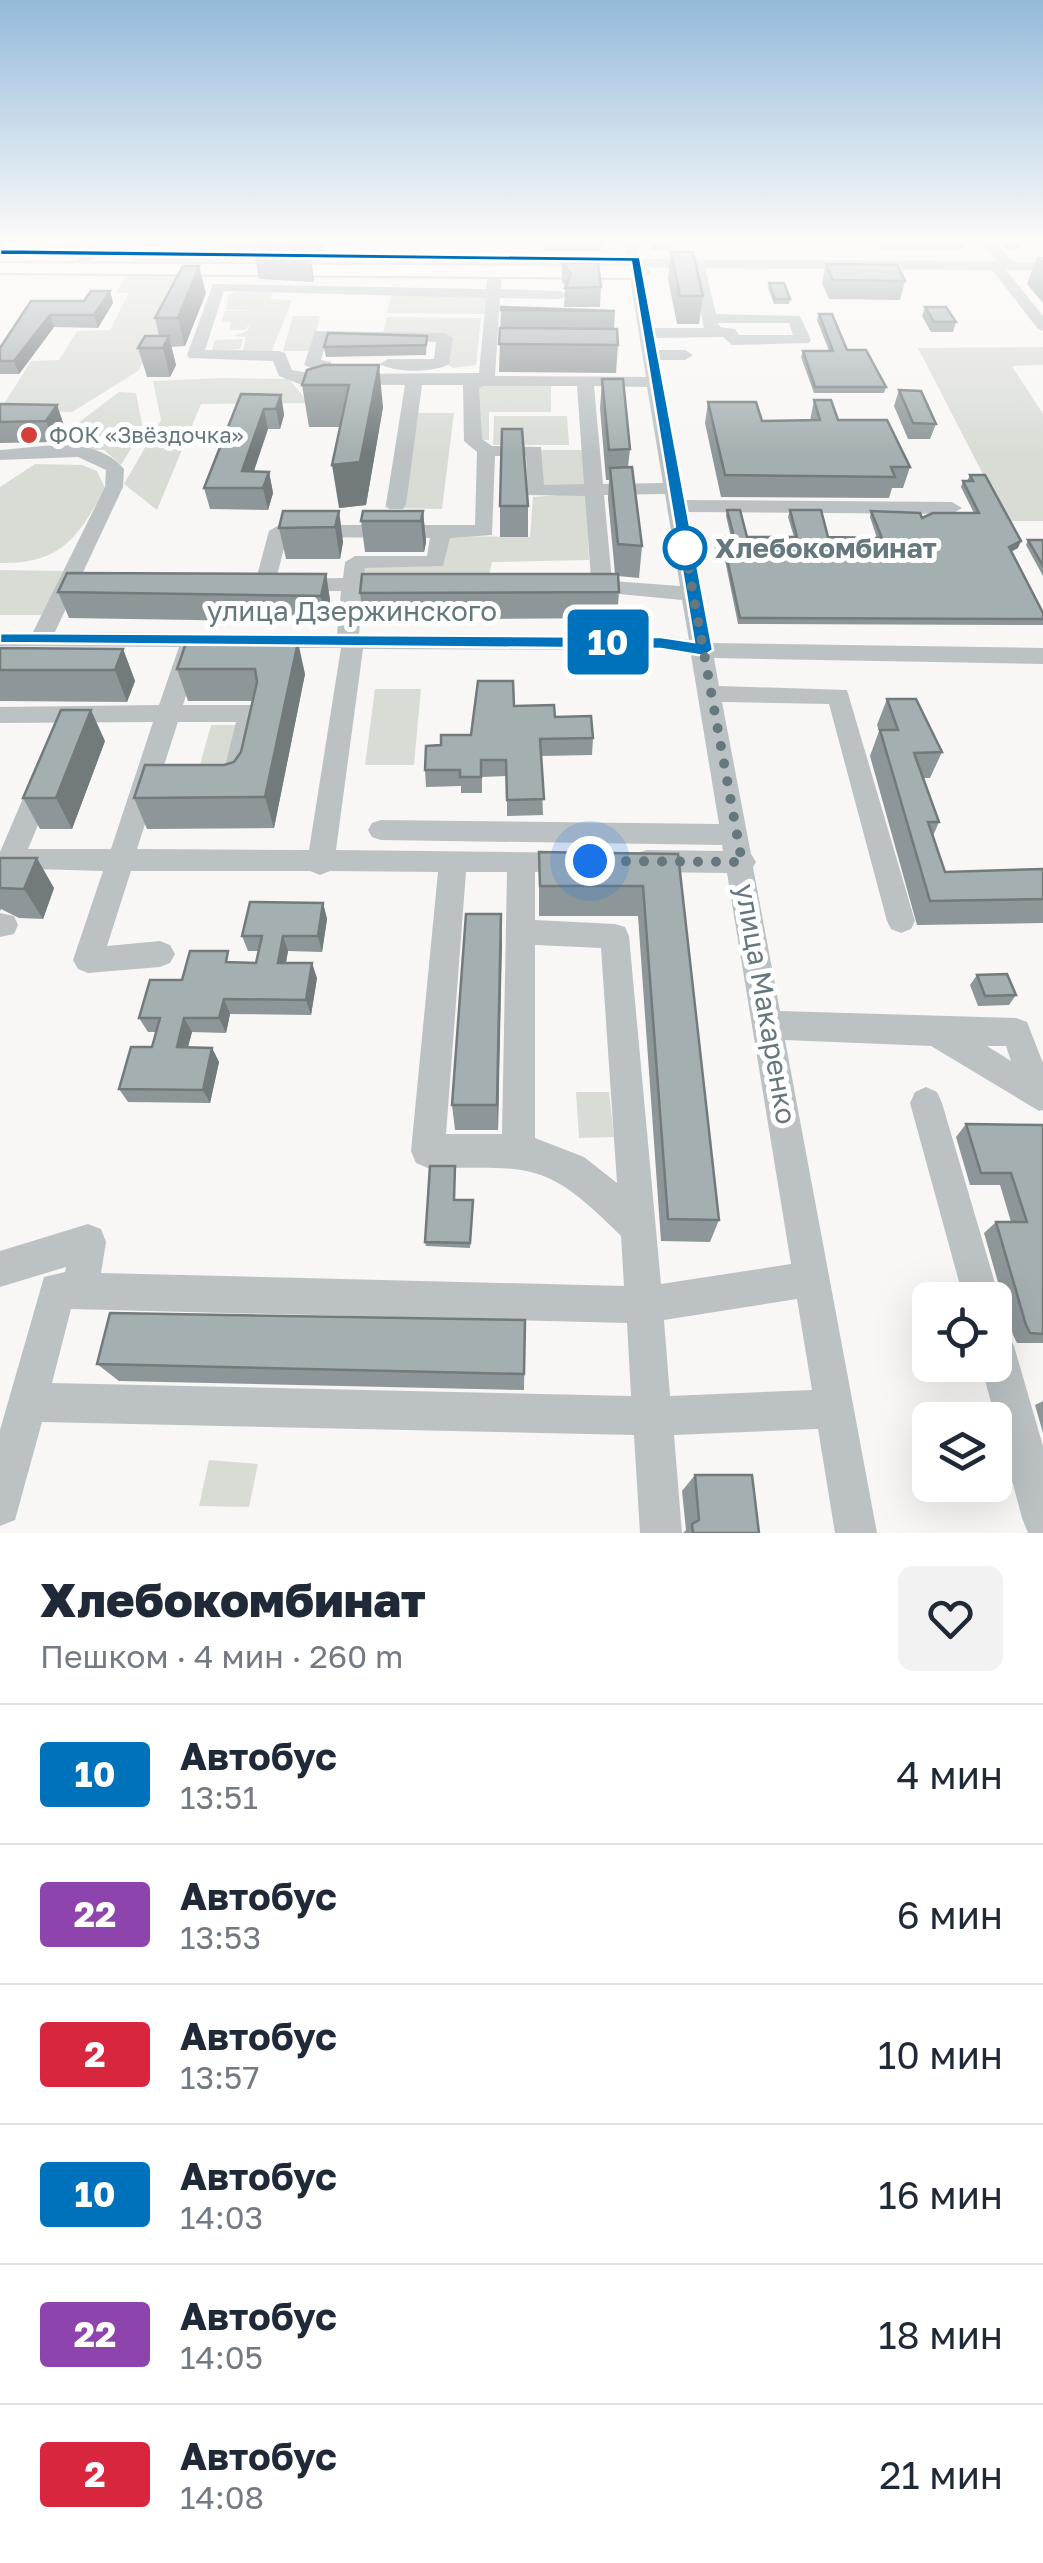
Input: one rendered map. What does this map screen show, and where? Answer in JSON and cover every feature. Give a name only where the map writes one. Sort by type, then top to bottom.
[{"type":"street","points":[[195,356],[209,313]]},
{"type":"street","points":[[381,322],[383,313]]},
{"type":"street","points":[[496,313],[501,347],[487,375],[470,386],[472,441],[486,450],[534,451],[534,491],[593,489],[676,497],[952,508]]},
{"type":"street","name":"улица Макаренко","points":[[646,313],[856,1533]]},
{"type":"street","points":[[650,333],[719,325],[715,313]]},
{"type":"street","points":[[323,373],[312,364],[320,334],[381,322],[445,338],[441,364],[416,372]]},
{"type":"street","points":[[652,356],[685,355]]},
{"type":"street","points":[[175,356],[279,356],[285,374],[416,372],[480,380],[655,382]]},
{"type":"street","points":[[396,504],[416,372]]},
{"type":"street","points":[[318,405],[323,373]]},
{"type":"street","points":[[585,381],[602,585]]},
{"type":"street","points":[[411,585],[256,583],[279,531],[486,531],[486,450]]},
{"type":"street","points":[[0,455],[87,454],[102,457],[115,469],[114,488],[79,579],[42,638]]},
{"type":"street","points":[[320,864],[350,640],[355,562],[436,562],[441,532]]},
{"type":"street","points":[[564,585],[694,594]]},
{"type":"street","name":"улица Дзержинского","points":[[0,639],[661,643],[704,650],[1043,656]]},
{"type":"street","points":[[160,954],[88,960],[192,642]]},
{"type":"street","points":[[711,694],[839,696],[901,921]]},
{"type":"street","points":[[0,715],[63,732],[167,714],[250,713],[234,783],[144,784]]},
{"type":"street","points":[[63,732],[10,860],[121,858],[320,864],[521,860],[739,849]]},
{"type":"street","points":[[381,830],[739,849]]},
{"type":"street","points":[[454,860],[428,1151],[518,1151],[556,1156],[584,1176],[638,1228]]},
{"type":"street","points":[[518,1151],[521,860]]},
{"type":"street","points":[[521,932],[615,936],[661,1533]]},
{"type":"street","points":[[770,1025],[1030,1032],[1041,1101]]},
{"type":"street","points":[[936,1032],[1041,1101]]},
{"type":"street","points":[[926,1103],[977,1282]]},
{"type":"street","points":[[0,1269],[88,1242],[80,1290]]},
{"type":"street","points":[[0,1505],[57,1290],[644,1305],[810,1279]]},
{"type":"street","points":[[1006,1382],[1040,1495]]},
{"type":"street","points":[[25,1402],[652,1416],[834,1409]]},
{"type":"shaded area","points":[[119,313],[171,313],[138,371],[72,412],[0,410],[31,361],[59,360],[77,331],[110,330]]},
{"type":"shaded area","points":[[224,313],[287,313],[271,353],[212,350],[215,340],[243,339],[240,349],[229,350],[243,350],[246,337],[233,336],[247,331],[250,324],[245,330],[229,330],[231,322],[221,322]]},
{"type":"shaded area","points":[[387,313],[486,313],[486,314]]},
{"type":"shaded area","points":[[293,316],[320,316],[312,351],[283,351]]},
{"type":"shaded area","points":[[387,317],[481,318],[476,365],[453,368],[447,364],[449,337],[383,332]]},
{"type":"shaded area","points":[[1043,347],[1043,365],[1012,366],[1043,414],[1043,521],[1007,521],[918,348]]},
{"type":"shaded area","points":[[289,379],[309,403],[201,404],[157,510],[124,484],[161,420],[153,381]]},
{"type":"shaded area","points":[[479,385],[551,386],[551,412],[489,412],[489,440],[476,440]]},
{"type":"shaded area","points":[[119,392],[136,393],[143,429],[121,465],[104,450],[64,449],[78,423]]},
{"type":"shaded area","points":[[403,413],[454,413],[442,509],[385,508]]},
{"type":"shaded area","points":[[494,416],[567,416],[569,445],[493,445]]},
{"type":"shaded area","points":[[538,450],[585,450],[590,486],[540,487]]},
{"type":"shaded area","points":[[35,464],[82,465],[97,471],[105,488],[86,521],[65,545],[38,559],[0,563],[0,487]]},
{"type":"shaded area","points":[[586,493],[589,560],[492,562],[489,576],[362,581],[364,564],[444,561],[448,536],[530,537],[533,497]]},
{"type":"shaded area","points":[[0,570],[68,571],[47,615],[0,615]]},
{"type":"shaded area","points":[[375,689],[421,689],[414,765],[365,765]]},
{"type":"shaded area","points":[[211,725],[239,725],[226,779],[196,779]]},
{"type":"shaded area","points":[[576,1092],[609,1092],[614,1137],[579,1138]]},
{"type":"shaded area","points":[[209,1460],[258,1464],[249,1507],[199,1506]]},
{"type":"building","points":[[23,313],[96,313],[50,315],[14,361],[0,361],[0,348]]},
{"type":"building","points":[[158,313],[180,313],[178,318],[155,318]]},
{"type":"building","points":[[928,313],[950,313],[956,322],[934,322]]},
{"type":"building","points":[[819,314],[832,314],[847,350],[866,350],[886,387],[815,387],[803,351],[833,351]]},
{"type":"building","points":[[500,328],[617,329],[618,345],[499,344]]},
{"type":"building","points":[[328,333],[427,336],[426,345],[324,347]]},
{"type":"building","points":[[145,336],[169,336],[163,348],[138,348]]},
{"type":"building","points":[[324,365],[379,365],[360,462],[332,465],[349,385],[302,385],[307,370]]},
{"type":"building","points":[[602,379],[623,379],[630,449],[609,450]]},
{"type":"building","points":[[899,390],[921,391],[936,424],[913,423]]},
{"type":"building","points":[[241,394],[281,395],[276,409],[264,409],[242,471],[269,472],[263,488],[204,488]]},
{"type":"building","points":[[814,400],[831,400],[838,420],[887,420],[910,467],[891,467],[895,477],[725,475],[708,402],[756,402],[762,421],[820,420]]},
{"type":"building","points":[[0,404],[57,405],[46,421],[0,422]]},
{"type":"building","points":[[502,429],[522,429],[528,506],[500,506]]},
{"type":"building","points":[[632,467],[642,546],[618,544],[610,468]]},
{"type":"building","points":[[970,475],[985,475],[1021,541],[1009,547],[1043,619],[740,618],[726,554],[718,554],[715,537],[734,537],[727,510],[740,510],[747,537],[797,537],[790,510],[821,510],[828,537],[882,538],[871,511],[920,513],[922,518],[933,513],[979,513],[963,481],[973,481]]},
{"type":"building","points":[[283,511],[339,511],[335,527],[279,528]]},
{"type":"building","points":[[363,511],[423,511],[421,521],[361,521]]},
{"type":"building","points":[[1028,540],[1043,540],[1043,566]]},
{"type":"building","points":[[67,573],[326,574],[321,596],[58,592]]},
{"type":"building","points":[[362,574],[618,574],[619,592],[360,593]]},
{"type":"building","points":[[298,642],[265,797],[134,798],[145,765],[224,765],[234,762],[241,752],[257,682],[255,669],[177,669],[186,643]]},
{"type":"building","points":[[0,648],[123,649],[115,670],[0,670]]},
{"type":"building","points":[[478,681],[513,681],[514,706],[554,705],[555,717],[591,716],[593,738],[540,739],[544,799],[507,800],[506,760],[481,760],[481,777],[460,777],[460,770],[425,770],[426,746],[441,745],[441,735],[471,735]]},
{"type":"building","points":[[887,699],[916,699],[942,752],[914,753],[939,822],[928,822],[945,872],[1043,869],[1043,899],[930,901],[880,730],[898,730]]},
{"type":"building","points":[[61,710],[91,710],[56,798],[23,798]]},
{"type":"building","points":[[539,852],[678,854],[719,1220],[668,1219],[643,886],[540,886]]},
{"type":"building","points":[[0,858],[37,858],[24,889],[0,888]]},
{"type":"building","points":[[250,902],[323,903],[318,936],[283,936],[278,963],[312,963],[306,1000],[224,999],[219,1018],[184,1018],[177,1047],[212,1048],[203,1090],[119,1089],[131,1047],[152,1047],[160,1018],[139,1018],[150,980],[182,980],[190,951],[228,951],[226,962],[256,963],[262,936],[242,936]]},
{"type":"building","points":[[466,914],[501,914],[497,1105],[452,1105]]},
{"type":"building","points":[[1007,974],[1016,995],[985,996],[977,975]]},
{"type":"building","points":[[966,1124],[1043,1125],[1043,1334],[1030,1333],[1026,1325],[996,1222],[1027,1222],[1011,1173],[981,1173]]},
{"type":"building","points":[[430,1166],[455,1166],[454,1200],[473,1200],[470,1243],[425,1242]]},
{"type":"building","points":[[110,1313],[525,1320],[524,1374],[97,1364]]},
{"type":"building","points":[[695,1475],[752,1475],[759,1533],[693,1533],[692,1524],[699,1520]]},
{"type":"bus line","name":"10","points":[[0,639],[661,643],[704,650],[646,313]]},
{"type":"place","name":"ФОК «Звёздочка»","points":[[29,435]]},
{"type":"place","name":"Хлебокомбинат","points":[[685,548]]},
{"type":"route","points":[[590,861],[742,862],[683,538],[685,548]]}]
